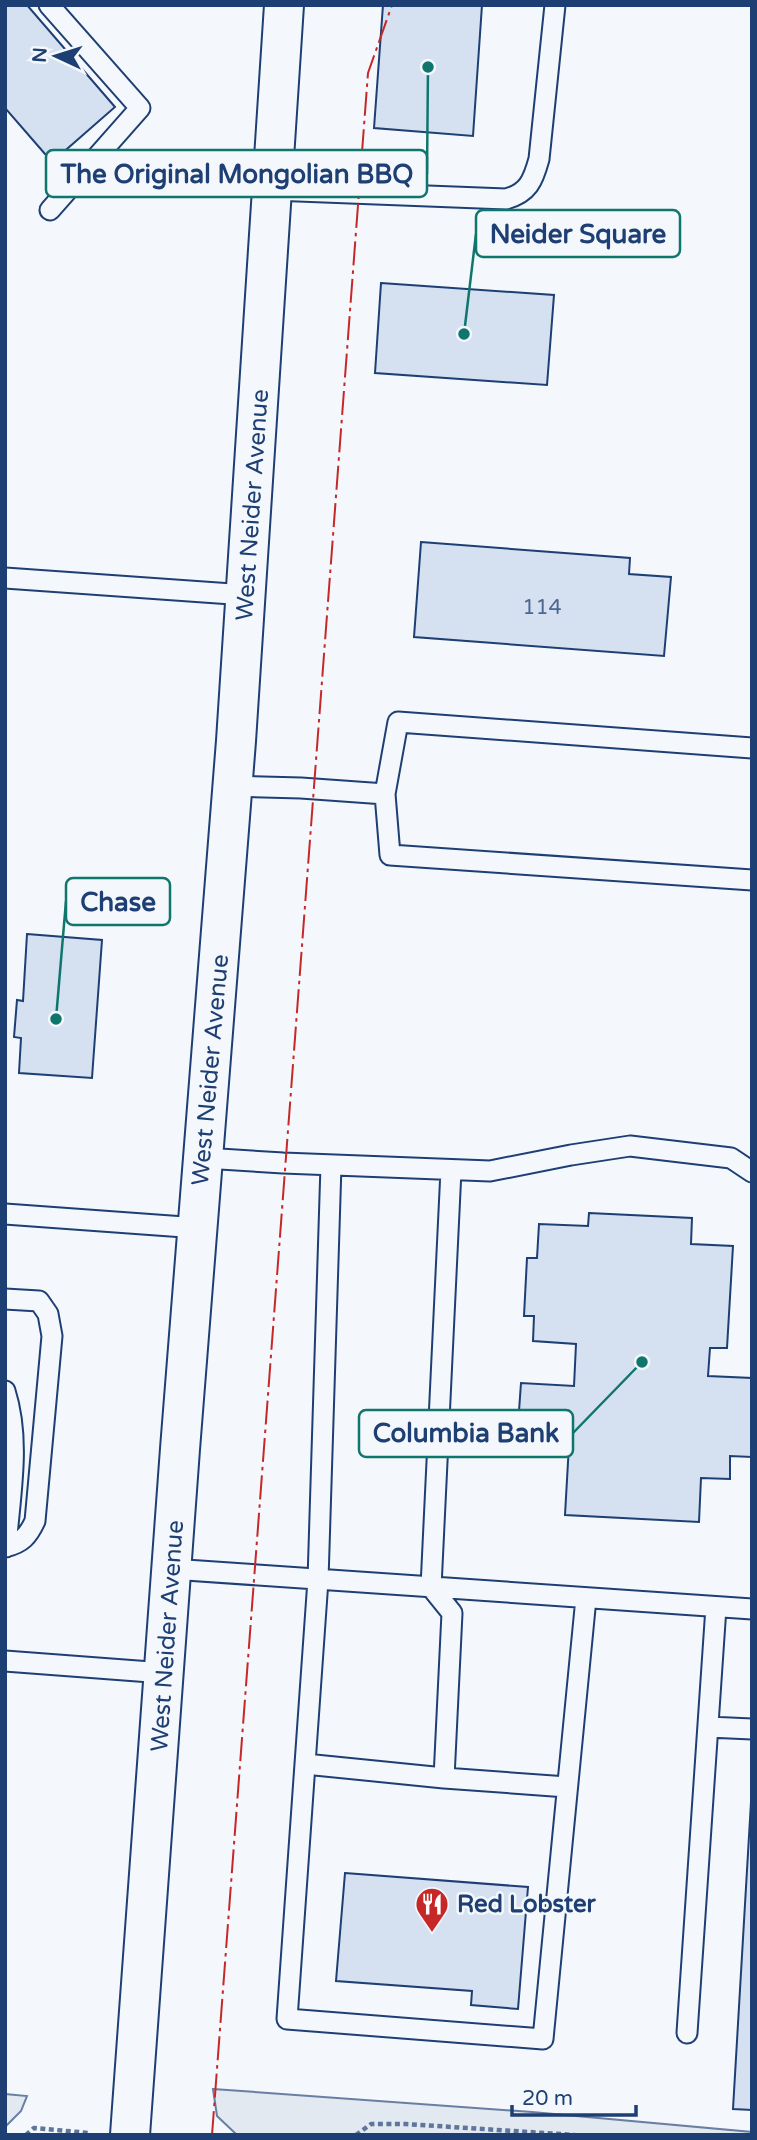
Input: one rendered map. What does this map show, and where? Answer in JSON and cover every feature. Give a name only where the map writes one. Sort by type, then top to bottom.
[{"type":"main road","name":"West Neider Avenue","points":[[115,2134],[164,1673],[246,596],[284,5]]},
{"type":"lane","points":[[49,5],[140,108],[50,210]]},
{"type":"lane","points":[[272,190],[506,198],[517,196],[527,189],[539,159],[555,5]]},
{"type":"lane","points":[[5,578],[246,596]]},
{"type":"lane","points":[[752,748],[398,722],[385,794],[390,855],[752,880]]},
{"type":"lane","points":[[232,786],[385,794]]},
{"type":"lane","points":[[204,1158],[490,1171],[630,1146],[731,1158],[752,1172]]},
{"type":"lane","points":[[331,1165],[318,1580],[287,2019],[543,2039],[586,1598]]},
{"type":"lane","points":[[444,1779],[452,1613],[432,1587],[451,1170]]},
{"type":"lane","points":[[5,1214],[198,1228]]},
{"type":"lane","points":[[5,1299],[39,1301],[48,1314],[52,1336],[35,1521],[28,1535],[18,1544],[6,1548],[15,1437],[5,1391]]},
{"type":"lane","points":[[171,1569],[752,1609]]},
{"type":"lane","points":[[687,2033],[716,1606]]},
{"type":"lane","points":[[5,1661],[164,1673]]},
{"type":"lane","points":[[708,1727],[752,1729]]},
{"type":"lane","points":[[305,1765],[444,1779],[567,1787]]},
{"type":"path","points":[[356,2135],[371,2124],[406,2124],[575,2135]]},
{"type":"path","points":[[26,2135],[34,2128],[115,2134]]},
{"type":"shaded area","points":[[213,2089],[532,2112],[752,2132],[752,2135],[237,2135],[217,2116]]},
{"type":"shaded area","points":[[5,2094],[27,2096],[21,2111],[5,2127]]},
{"type":"building","points":[[5,5],[27,5],[115,107],[52,162],[5,108]]},
{"type":"building","points":[[383,5],[482,5],[473,136],[374,128]]},
{"type":"building","points":[[381,283],[554,295],[547,385],[375,373]]},
{"type":"building","points":[[421,542],[630,558],[629,574],[671,577],[664,656],[414,637]]},
{"type":"building","points":[[27,934],[102,940],[92,1078],[19,1073],[21,1038],[14,1037],[17,1000],[23,1001]]},
{"type":"building","points":[[589,1213],[692,1218],[691,1244],[733,1246],[727,1348],[710,1348],[708,1376],[752,1378],[752,1457],[730,1456],[730,1479],[701,1478],[699,1522],[565,1515],[570,1427],[518,1425],[521,1383],[574,1386],[576,1344],[533,1341],[534,1316],[524,1316],[527,1258],[537,1258],[539,1224],[588,1226]]},
{"type":"building","points":[[752,1802],[752,2110],[733,2109]]},
{"type":"building","name":"Red Lobster","points":[[345,1873],[528,1887],[518,2009],[471,2005],[472,1991],[336,1981]]},
{"type":"power","points":[[212,2135],[368,73],[392,5]]},
{"type":"place","name":"The Original Mongolian BBQ","points":[[428,67]]},
{"type":"place","name":"Neider Square","points":[[464,334]]},
{"type":"place","name":"Chase","points":[[56,1019]]},
{"type":"place","name":"Columbia Bank","points":[[642,1362]]},
{"type":"place","name":"Red Lobster","points":[[432,1934]]}]
